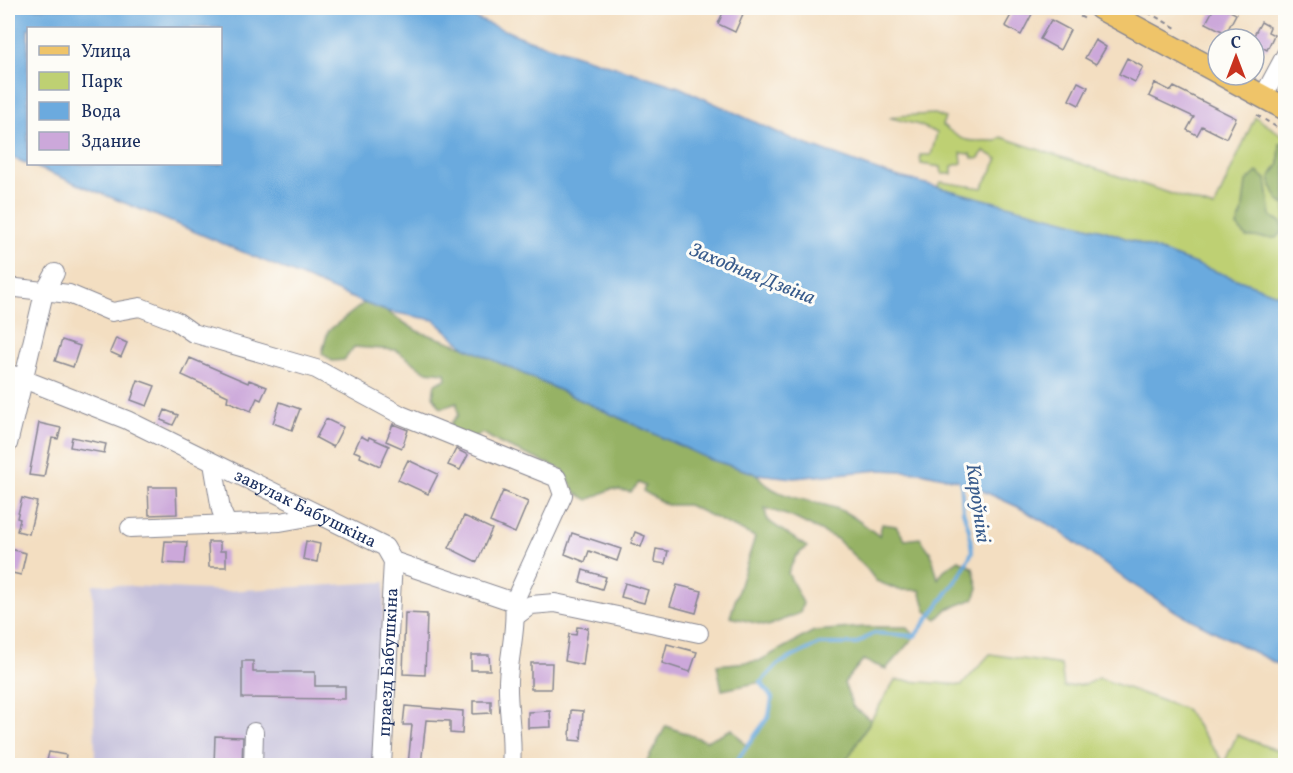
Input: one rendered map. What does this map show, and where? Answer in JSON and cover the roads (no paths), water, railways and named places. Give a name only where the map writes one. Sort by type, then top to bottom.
[{"type":"main road","points":[[1100,8],[1206,65]]},
{"type":"main road","points":[[1245,87],[1263,97],[1282,125]]},
{"type":"street","points":[[1263,97],[1286,54]]},
{"type":"street","points":[[8,444],[15,377],[44,293],[55,273]]},
{"type":"street","points":[[8,287],[44,293],[69,294],[112,312],[140,307],[176,321],[193,333],[316,369],[401,415],[557,478],[563,495],[515,609],[508,679],[511,765]]},
{"type":"street","name":"завулак Бабушкіна","points":[[15,377],[128,420],[385,547],[393,561],[515,609]]},
{"type":"street","points":[[213,462],[221,510],[227,524]]},
{"type":"street","points":[[130,528],[280,522],[320,515]]},
{"type":"street","name":"праезд Бабушкіна","points":[[382,765],[393,561]]},
{"type":"street","points":[[515,609],[555,603],[699,633]]},
{"type":"street","points":[[253,765],[254,732]]},
{"type":"water","name":"Заходняя Дзвіна","points":[[8,8],[450,8],[529,40],[679,87],[794,140],[888,174],[1106,231],[1285,297],[1285,668],[1177,612],[1129,582],[1055,528],[1018,507],[961,481],[921,472],[880,470],[794,478],[757,474],[709,459],[465,347],[434,320],[386,311],[364,303],[30,165],[222,165],[222,27],[27,27],[27,164],[8,156]]},
{"type":"waterway","name":"Кароўнікі","points":[[733,766],[769,716],[772,698],[761,682],[778,664],[819,644],[856,644],[874,633],[915,636],[961,574],[972,552],[969,529],[963,511],[961,477]]}]
